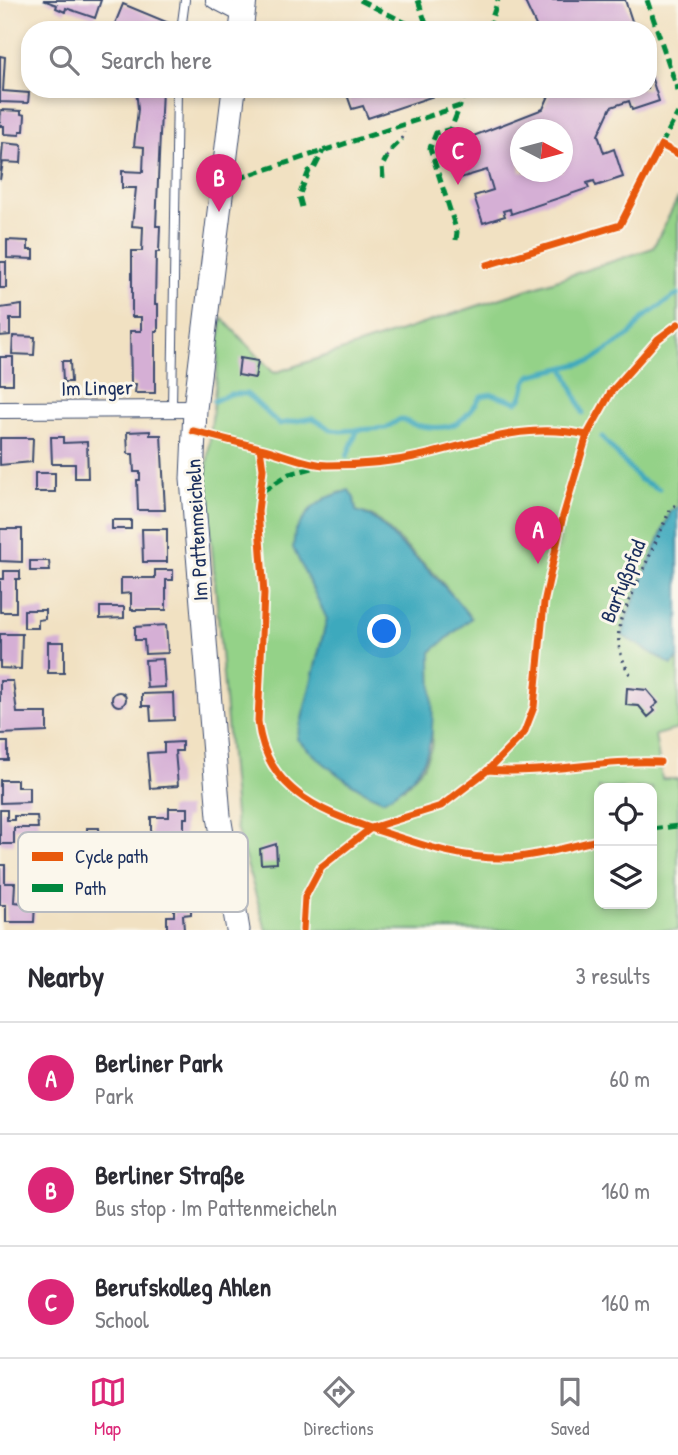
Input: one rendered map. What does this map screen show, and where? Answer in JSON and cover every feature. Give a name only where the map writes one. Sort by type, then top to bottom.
[{"type":"street","points":[[214,0],[243,15]]},
{"type":"street","name":"Im Pattenmeicheln","points":[[222,832],[192,479],[183,408],[233,98]]},
{"type":"street","name":"Im Linger","points":[[0,410],[183,408]]},
{"type":"street","name":"Im Pattenmeicheln","points":[[234,912],[237,930]]},
{"type":"lane","points":[[182,21],[186,0]]},
{"type":"lane","name":"Im Pattenmeicheln","points":[[177,98],[183,408]]},
{"type":"path","points":[[402,139],[404,132]]},
{"type":"path","points":[[387,158],[391,150]]},
{"type":"green space","points":[[678,198],[678,507],[671,511],[626,619],[672,665],[678,658],[678,729],[655,735],[662,779],[678,779],[678,930],[266,930],[248,868],[248,832],[237,832],[236,827],[206,478],[222,318],[274,373],[653,248]],"holes":[[[340,492],[354,498],[356,511],[373,516],[436,575],[471,618],[431,652],[432,746],[423,767],[404,788],[346,780],[297,739],[327,619],[295,532],[310,510]]]},
{"type":"water","points":[[349,490],[354,498],[356,511],[375,520],[419,560],[471,618],[431,652],[433,717],[426,754],[418,771],[404,786],[383,800],[337,774],[297,739],[327,619],[293,548],[295,531],[310,510],[326,498]]},
{"type":"water","points":[[678,507],[678,658],[672,665],[623,636],[626,619],[671,511]]},
{"type":"building","points":[[43,0],[101,0],[95,18],[66,8],[65,12],[56,8],[57,5]]},
{"type":"building","points":[[524,0],[625,0],[632,21],[534,21]]},
{"type":"building","points":[[123,4],[164,21],[116,21]]},
{"type":"building","points":[[0,56],[5,57],[3,91],[21,92],[21,98],[28,98],[28,103],[0,102]]},
{"type":"building","points":[[657,95],[659,101],[632,110],[629,101],[611,107],[598,135],[604,153],[614,149],[623,177],[596,186],[594,181],[587,183],[589,188],[511,214],[510,209],[503,211],[505,216],[483,223],[474,196],[493,190],[487,170],[460,178],[450,145],[510,122],[510,182],[573,182],[573,119],[517,119],[543,109],[548,98],[657,98]]},
{"type":"building","points":[[137,98],[162,98],[156,226],[160,226],[159,252],[156,252],[155,304],[158,304],[158,331],[155,331],[155,393],[135,393],[136,384],[131,384],[130,331],[141,331],[141,317],[132,317],[132,251],[142,251],[143,227],[132,226],[136,188],[122,188],[122,171],[143,172],[144,147],[134,146]]},
{"type":"building","points":[[348,98],[428,98],[368,118],[363,106],[352,109]]},
{"type":"building","points":[[1,110],[21,111],[21,114],[25,115],[24,131],[20,131],[20,135],[4,134],[4,126],[0,126]]},
{"type":"building","points":[[3,143],[22,145],[21,163],[3,162],[0,180]]},
{"type":"building","points":[[7,240],[28,241],[28,250],[34,250],[34,259],[7,258]]},
{"type":"building","points":[[0,262],[6,262],[6,288],[0,288]]},
{"type":"building","points":[[22,305],[22,319],[10,319],[10,335],[0,336],[0,308]]},
{"type":"building","points":[[13,336],[35,337],[34,355],[12,354]]},
{"type":"building","points":[[0,357],[13,357],[13,384],[0,384]]},
{"type":"building","points":[[240,358],[258,361],[255,378],[238,375]]},
{"type":"building","points":[[62,361],[70,361],[71,382],[63,382]]},
{"type":"building","points":[[150,431],[150,435],[161,435],[165,510],[138,510],[137,480],[140,480],[140,472],[134,472],[133,454],[128,454],[127,432]]},
{"type":"building","points":[[51,437],[63,437],[63,443],[87,442],[88,478],[75,478],[75,464],[52,464]]},
{"type":"building","points":[[0,438],[33,438],[32,462],[0,465]]},
{"type":"building","points":[[35,473],[55,473],[55,492],[35,492]]},
{"type":"building","points":[[112,520],[131,520],[131,529],[112,529]]},
{"type":"building","points":[[0,529],[22,529],[22,562],[0,561]]},
{"type":"building","points":[[142,529],[167,529],[167,562],[143,562]]},
{"type":"building","points":[[30,561],[49,561],[50,571],[30,571]]},
{"type":"building","points":[[155,570],[173,570],[173,580],[166,580],[166,610],[131,610],[131,593],[121,594],[121,578],[155,578]]},
{"type":"building","points":[[4,571],[20,571],[20,579],[16,579],[16,612],[0,612],[0,579],[4,579]]},
{"type":"building","points":[[100,607],[124,607],[124,618],[100,619]]},
{"type":"building","points":[[24,610],[45,610],[45,619],[38,620],[38,628],[24,628]]},
{"type":"building","points":[[166,625],[168,653],[145,654],[144,640],[135,640],[135,627]]},
{"type":"building","points":[[0,634],[22,634],[21,669],[0,668]]},
{"type":"building","points":[[48,642],[64,642],[64,673],[48,673]]},
{"type":"building","points":[[163,659],[165,687],[147,688],[145,660]]},
{"type":"building","points":[[0,681],[13,681],[17,713],[47,713],[47,732],[0,734]]},
{"type":"building","points":[[627,688],[647,690],[658,703],[652,708],[655,711],[648,717],[639,706],[626,705]]},
{"type":"building","points":[[116,692],[122,692],[126,699],[122,706],[116,706],[112,702],[112,696]]},
{"type":"building","points":[[173,693],[174,720],[151,721],[150,706],[142,706],[142,694]]},
{"type":"building","points":[[0,742],[8,742],[8,760],[0,760]]},
{"type":"building","points":[[182,742],[182,751],[175,751],[178,786],[150,788],[147,753],[164,752],[164,743]]},
{"type":"building","points":[[0,780],[17,780],[17,787],[29,787],[29,802],[0,803]]},
{"type":"building","points":[[169,808],[188,808],[188,818],[184,818],[184,832],[151,832],[151,817],[169,817]]},
{"type":"building","points":[[0,810],[7,810],[7,820],[14,820],[14,816],[37,816],[38,828],[14,828],[14,844],[0,844]]},
{"type":"building","points":[[87,828],[99,828],[99,832],[87,832]]},
{"type":"building","points":[[276,844],[277,863],[261,864],[260,849]]},
{"type":"building","points":[[0,865],[5,865],[5,883],[15,883],[14,902],[18,902],[18,912],[35,912],[34,922],[6,922],[6,905],[0,905]]},
{"type":"building","points":[[174,912],[191,912],[183,915],[184,930],[167,930],[167,916],[174,916]]},
{"type":"waterway","points":[[214,401],[230,394],[247,394],[279,424],[313,418],[332,430],[386,428],[400,419],[415,425],[446,427],[468,414],[481,396],[492,394],[517,402],[522,396],[526,381],[532,375],[591,361],[630,335],[644,317],[678,294]]},
{"type":"waterway","points":[[565,370],[583,413]]},
{"type":"waterway","points":[[347,456],[358,429]]},
{"type":"waterway","points":[[602,437],[639,479],[659,489]]},
{"type":"marked path","points":[[360,0],[402,21]]},
{"type":"marked path","points":[[418,0],[425,21]]},
{"type":"marked path","points":[[491,21],[498,0]]},
{"type":"marked path","points":[[647,0],[654,21]]},
{"type":"marked path","points":[[657,29],[678,91]]},
{"type":"marked path","points":[[223,178],[237,179],[460,106],[463,98]]},
{"type":"marked path","points":[[456,240],[457,232],[430,148],[436,133],[451,129],[460,106]]},
{"type":"marked path","points":[[661,145],[678,113]]},
{"type":"marked path","points":[[391,150],[402,139]]},
{"type":"marked path","points":[[302,207],[299,196],[309,171],[314,169],[323,151]]},
{"type":"marked path","points":[[383,178],[382,166],[387,157]]},
{"type":"marked path","points":[[263,491],[289,474],[313,468]]},
{"type":"marked path","points":[[657,828],[678,826]]},
{"type":"cycle path","points":[[487,265],[620,225],[661,145],[678,154]]},
{"type":"cycle path","points":[[303,930],[305,897],[321,867],[371,828],[441,806],[488,770],[524,733],[534,707],[544,603],[562,520],[587,435],[611,392],[658,339],[678,324]]},
{"type":"cycle path","points":[[193,431],[260,448],[263,469],[258,511],[264,594],[258,721],[264,747],[274,768],[289,786],[306,800],[349,820],[422,845],[463,855],[516,857],[594,841]]},
{"type":"cycle path","points":[[260,448],[311,463],[328,465],[413,457],[524,432],[587,435]]},
{"type":"cycle path","points":[[488,770],[660,762]]},
{"type":"place","name":"Berufskolleg Ahlen","points":[[458,185]]},
{"type":"place","name":"Berliner Straße","points":[[219,212]]},
{"type":"place","name":"Berliner Park","points":[[538,564]]}]
